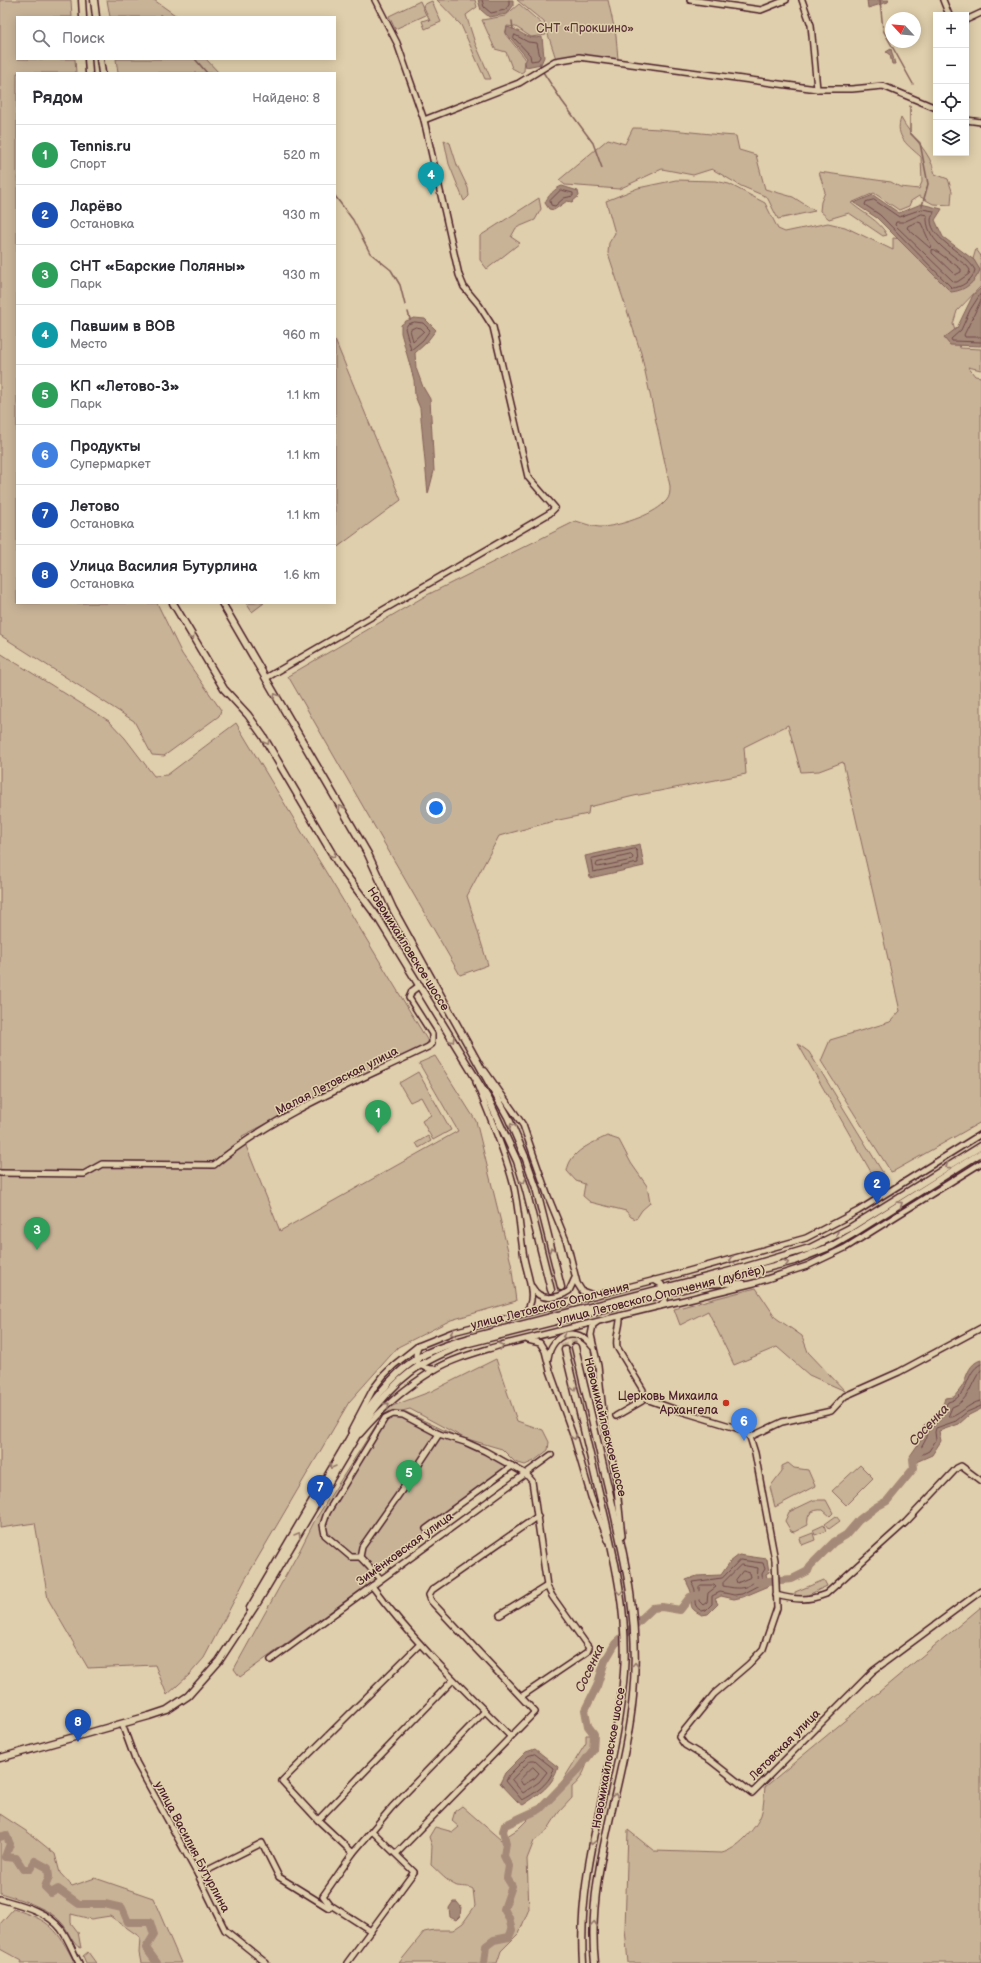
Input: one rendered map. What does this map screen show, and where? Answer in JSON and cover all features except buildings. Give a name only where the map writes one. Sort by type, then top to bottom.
[{"type":"main road","points":[[82,0],[83,16]]},
{"type":"main road","points":[[94,0],[96,16]]},
{"type":"main road","points":[[88,60],[89,72]]},
{"type":"main road","points":[[100,60],[102,72]]},
{"type":"main road","name":"Новомихайловское шоссе","points":[[174,604],[209,667],[224,689],[248,715],[263,736],[340,866],[378,918],[420,985],[500,1121],[526,1190],[551,1290]]},
{"type":"main road","name":"Новомихайловское шоссе","points":[[223,604],[368,854],[388,899],[508,1117],[526,1159],[536,1188],[561,1287]]},
{"type":"main road","name":"улица Летовского Ополчения","points":[[241,1627],[255,1598],[345,1444],[376,1397],[394,1378],[434,1350],[469,1338],[665,1291],[793,1254],[830,1239],[981,1146]]},
{"type":"main road","name":"улица Летовского Ополчения","points":[[665,1291],[702,1284],[794,1261],[832,1246],[981,1153]]},
{"type":"main road","name":"Новомихайловское шоссе","points":[[575,1347],[624,1551],[634,1616],[635,1633],[633,1697],[598,1877],[594,1932],[595,1963]]},
{"type":"main road","name":"Новомихайловское шоссе","points":[[565,1350],[614,1557],[625,1644],[622,1694],[586,1880],[582,1932],[583,1963]]},
{"type":"main road","name":"улица Летовского Ополчения","points":[[122,1724],[167,1710],[188,1696],[220,1661],[380,1400],[418,1362]]},
{"type":"main road","points":[[0,1758],[122,1724]]},
{"type":"street","points":[[266,678],[550,513],[555,508],[528,477],[493,327],[479,305],[464,287],[459,275],[424,120],[397,43],[374,0]]},
{"type":"street","points":[[690,0],[761,10],[786,0]]},
{"type":"street","points":[[802,0],[811,25],[817,89]]},
{"type":"street","points":[[943,0],[948,12]]},
{"type":"street","points":[[969,19],[981,13]]},
{"type":"street","points":[[424,120],[519,83],[555,61],[579,57],[817,89],[852,89],[883,86],[933,107]]},
{"type":"street","points":[[969,120],[981,122]]},
{"type":"street","name":"Малая Летовская улица","points":[[0,1172],[84,1174],[102,1164],[214,1165],[228,1153],[295,1111],[432,1044],[432,1034],[409,998],[412,991],[420,985]]},
{"type":"street","points":[[481,1066],[514,1110],[522,1125],[567,1244],[582,1291],[595,1295]]},
{"type":"street","points":[[471,1070],[508,1164],[518,1204],[532,1302],[528,1310],[519,1315]]},
{"type":"street","name":"улица Летовского Ополчения (дублёр)","points":[[345,1444],[373,1389],[394,1365],[418,1346],[453,1332],[654,1280],[806,1238],[858,1211],[981,1134]]},
{"type":"street","name":"улица Летовского Ополчения (дублёр)","points":[[352,1444],[385,1406],[435,1369],[470,1355],[523,1340],[754,1283],[788,1273],[833,1255],[918,1204],[981,1163]]},
{"type":"street","points":[[529,1283],[534,1291],[544,1298],[558,1297],[569,1291],[575,1281],[576,1275]]},
{"type":"street","points":[[654,1280],[661,1284],[665,1291],[664,1300],[660,1306]]},
{"type":"street","points":[[702,1284],[754,1283]]},
{"type":"street","points":[[616,1416],[642,1402],[643,1398],[643,1390],[617,1346],[616,1341],[621,1322],[620,1316]]},
{"type":"street","points":[[598,1321],[594,1325],[591,1332],[598,1366],[604,1421],[616,1479],[624,1551]]},
{"type":"street","points":[[643,1398],[743,1430],[750,1437],[782,1422],[831,1411],[845,1396],[899,1372],[981,1328]]},
{"type":"street","points":[[548,1360],[551,1345],[565,1335],[577,1335],[583,1337],[593,1347]]},
{"type":"street","points":[[523,1340],[540,1343],[544,1347],[554,1385],[574,1438],[591,1497],[614,1557]]},
{"type":"street","points":[[418,1346],[415,1353],[418,1362],[425,1369],[435,1369]]},
{"type":"street","points":[[381,1579],[360,1557],[351,1557],[326,1535],[323,1525],[327,1513],[385,1418],[393,1414],[403,1415],[438,1434],[465,1442],[526,1474],[532,1481],[547,1586],[552,1596],[589,1648],[587,1652],[522,1696]]},
{"type":"street","points":[[360,1557],[362,1547],[402,1490],[438,1434]]},
{"type":"street","name":"Летовская улица","points":[[750,1437],[755,1453],[775,1566],[777,1608],[764,1648],[749,1664],[714,1694],[679,1737],[685,1745],[710,1760],[752,1793],[873,1671],[981,1591]]},
{"type":"street","name":"Зимёнковская улица","points":[[270,1660],[551,1455]]},
{"type":"street","points":[[426,1529],[512,1466]]},
{"type":"street","points":[[776,1595],[794,1600],[813,1599],[826,1594],[906,1522],[957,1468],[961,1466],[981,1481]]},
{"type":"street","points":[[396,1854],[535,1712],[522,1696],[431,1601],[429,1595],[432,1590],[538,1516]]},
{"type":"street","points":[[372,1586],[395,1617],[454,1680],[510,1736]]},
{"type":"street","points":[[500,1615],[547,1586]]},
{"type":"street","points":[[353,1853],[318,1820],[282,1781],[420,1644]]},
{"type":"street","points":[[318,1820],[454,1680]]},
{"type":"street","points":[[371,1931],[329,1904],[323,1896],[353,1853],[372,1831],[485,1711]]},
{"type":"street","name":"улица Василия Бутурлина","points":[[122,1724],[136,1762],[198,1875],[225,1930],[266,1963]]},
{"type":"street","points":[[347,1963],[414,1872],[372,1831]]},
{"type":"street","points":[[198,1875],[262,1844],[279,1877],[329,1908]]},
{"type":"street","points":[[0,1899],[32,1909],[52,1920],[64,1934],[79,1963]]},
{"type":"green space","points":[[0,0],[71,0],[72,16],[16,16],[16,60],[75,60],[76,72],[16,72],[16,604],[157,604],[182,654],[221,710],[219,716],[164,756],[152,755],[134,721],[0,635]]},
{"type":"green space","points":[[107,0],[154,0],[177,16],[110,16]]},
{"type":"green space","points":[[437,0],[475,0],[477,7],[466,15],[475,43],[491,79],[485,79],[461,25]]},
{"type":"green space","name":"СНТ «Прокшино»","points":[[517,0],[608,0],[616,36],[618,59],[577,55],[556,59],[544,22]]},
{"type":"green space","points":[[420,1],[426,15],[395,29],[389,16]]},
{"type":"green space","points":[[432,1],[441,22],[425,29],[422,21],[428,19],[430,21],[423,5]]},
{"type":"green space","points":[[519,4],[543,25],[546,35],[531,37],[516,27],[507,26],[505,34],[525,58],[524,71],[521,73],[512,68],[506,52],[495,49],[482,20],[505,16]]},
{"type":"green space","points":[[116,60],[207,60],[218,72],[118,72]]},
{"type":"green space","points":[[901,118],[925,151],[933,166],[935,174],[948,179],[952,191],[951,205],[933,204],[919,196],[911,201],[909,206],[899,210],[874,193],[851,203],[880,225],[887,235],[883,236],[849,213],[829,219],[820,211],[821,202],[825,192],[819,172],[891,182],[900,187],[919,189],[922,182],[921,157],[901,136],[899,125]]},
{"type":"green space","points":[[633,128],[736,136],[739,150],[756,155],[765,189],[793,197],[815,211],[778,219],[767,197],[741,186],[712,169],[693,175],[662,169],[619,189],[565,185],[559,180],[608,139],[625,144]]},
{"type":"green space","points":[[444,140],[450,143],[457,165],[468,188],[469,196],[464,201],[449,164]]},
{"type":"green space","points":[[676,180],[715,181],[729,184],[765,203],[778,229],[785,232],[828,223],[845,227],[893,250],[893,238],[902,239],[976,271],[973,259],[976,249],[981,256],[981,286],[957,311],[953,324],[960,348],[981,349],[981,370],[968,367],[975,376],[981,377],[981,1122],[891,1172],[821,1061],[830,1040],[890,1022],[900,1011],[843,762],[819,771],[801,772],[788,725],[744,747],[746,774],[634,796],[589,807],[588,814],[554,821],[499,836],[467,896],[488,965],[460,975],[288,676],[427,595],[576,521],[597,527],[625,523],[652,512],[666,501],[669,497],[670,486],[641,353],[608,253],[609,243],[615,233],[606,201],[638,188]]},
{"type":"green space","points":[[539,198],[541,209],[535,220],[516,228],[511,237],[520,243],[487,269],[480,260],[480,236]]},
{"type":"green space","points":[[336,342],[401,500],[336,548]]},
{"type":"green space","points":[[247,604],[263,604],[252,612]]},
{"type":"green space","points":[[0,653],[109,721],[125,738],[154,776],[167,775],[236,723],[429,1043],[242,1136],[280,1231],[458,1131],[419,1063],[435,1056],[476,1121],[511,1263],[516,1301],[451,1320],[398,1347],[349,1402],[246,1578],[204,1658],[189,1675],[167,1695],[155,1665],[88,1668],[48,1599],[35,1523],[0,1528]]},
{"type":"green space","points":[[798,1044],[809,1052],[888,1181],[879,1186]]},
{"type":"green space","points":[[418,1072],[451,1130],[433,1140],[422,1121],[431,1115],[421,1097],[410,1102],[399,1083]]},
{"type":"green space","points":[[428,1136],[431,1141],[419,1148],[416,1143]]},
{"type":"green space","points":[[607,1136],[619,1140],[631,1163],[647,1186],[650,1203],[642,1210],[636,1219],[631,1217],[626,1211],[590,1202],[583,1196],[585,1184],[576,1181],[567,1171],[572,1158],[577,1153],[588,1145]]},
{"type":"green space","points":[[756,1288],[776,1318],[802,1336],[808,1352],[845,1391],[809,1375],[777,1347],[734,1365],[708,1311],[680,1325],[674,1309]]},
{"type":"green space","points":[[496,1359],[517,1421],[543,1430],[549,1442],[548,1450],[534,1461],[525,1465],[515,1462],[502,1449],[464,1438],[410,1409],[394,1413],[406,1412],[519,1466],[373,1569],[377,1578],[240,1677],[234,1669],[315,1520],[387,1408],[432,1391]]},
{"type":"green space","points":[[788,1463],[794,1468],[808,1470],[815,1486],[775,1507],[770,1487],[782,1471],[782,1466]]},
{"type":"green space","points":[[860,1465],[873,1478],[846,1505],[832,1491]]},
{"type":"green space","points":[[814,1500],[826,1500],[833,1513],[830,1516],[823,1510],[813,1511],[809,1515],[808,1525],[794,1532],[791,1531],[785,1521],[789,1512]]},
{"type":"green space","points":[[836,1516],[840,1521],[829,1529],[825,1524]]},
{"type":"green space","points":[[824,1525],[826,1531],[815,1535],[813,1530]]},
{"type":"green space","points":[[813,1533],[815,1540],[802,1545],[800,1538]]},
{"type":"green space","points":[[824,1580],[827,1586],[806,1596],[795,1595],[795,1592]]},
{"type":"green space","points":[[981,1607],[981,1963],[628,1963],[625,1929],[628,1830],[654,1851],[722,1853],[728,1851],[750,1833],[758,1821],[763,1808],[765,1787]]},
{"type":"green space","points":[[586,1735],[590,1735],[593,1739],[584,1772],[577,1783],[572,1787],[572,1798],[559,1812],[546,1832],[534,1841],[527,1859],[529,1909],[519,1933],[501,1951],[497,1963],[399,1963],[424,1932],[434,1930],[453,1930],[463,1923],[475,1906],[473,1889],[453,1884],[431,1865],[432,1846],[429,1837],[435,1827],[453,1832],[459,1827],[452,1821],[455,1811],[462,1806],[501,1840],[518,1829],[557,1790],[586,1743]]},
{"type":"green space","points":[[0,1814],[29,1833],[55,1854],[60,1873],[72,1886],[95,1878],[153,1898],[181,1963],[141,1963],[139,1953],[140,1937],[110,1916],[91,1919],[71,1914],[71,1923],[78,1932],[81,1948],[72,1940],[61,1922],[49,1912],[32,1904],[0,1893]]},
{"type":"green space","points":[[13,1909],[26,1913],[52,1927],[63,1941],[75,1963],[21,1963],[22,1961],[0,1949],[0,1924]]},
{"type":"green space","points":[[88,1952],[96,1963],[86,1963],[83,1956]]},
{"type":"water","points":[[478,0],[513,0],[513,6],[507,14],[489,17],[481,10]]},
{"type":"water","points":[[867,0],[889,0],[888,2],[868,8]]},
{"type":"water","points":[[507,27],[531,38],[542,37],[544,57],[541,64],[526,67],[525,62],[527,58],[506,33]]},
{"type":"water","points":[[891,49],[895,64],[892,64],[890,55],[886,52]]},
{"type":"water","points":[[562,186],[578,191],[579,196],[572,202],[567,201],[554,210],[549,209],[545,203],[546,201],[554,191]]},
{"type":"water","points":[[873,195],[899,213],[921,204],[942,209],[935,220],[943,237],[974,260],[980,270],[975,279],[965,288],[951,292],[877,218],[854,203]]},
{"type":"water","points":[[981,288],[981,346],[950,345],[944,338],[957,328],[973,295]]},
{"type":"water","points":[[414,318],[425,319],[436,330],[426,343],[415,353],[416,368],[423,387],[430,399],[434,471],[428,494],[420,408],[415,396],[414,380],[401,333],[401,325]]},
{"type":"water","points":[[640,844],[644,866],[590,878],[585,856]]},
{"type":"water","points":[[981,1360],[981,1409],[969,1415],[959,1424],[939,1431],[941,1441],[932,1455],[916,1462],[910,1456],[921,1440],[924,1425],[932,1421],[938,1414],[945,1398],[954,1397],[961,1389],[972,1366],[977,1361]]},
{"type":"water","points":[[739,1555],[767,1559],[769,1572],[766,1574],[769,1586],[743,1597],[734,1599],[721,1596],[715,1599],[718,1604],[708,1614],[702,1615],[694,1610],[691,1605],[691,1592],[686,1580],[697,1576],[721,1575],[730,1562]]},
{"type":"water","points":[[535,1749],[558,1767],[553,1779],[545,1789],[523,1805],[518,1802],[500,1783],[505,1773],[526,1752]]},
{"type":"water","points":[[453,1902],[457,1902],[461,1907],[460,1916],[456,1920],[450,1917],[449,1908]]},
{"type":"waterway","points":[[880,0],[883,30],[913,84]]},
{"type":"waterway","points":[[512,21],[513,29]]},
{"type":"waterway","points":[[196,60],[206,72]]},
{"type":"waterway","points":[[543,72],[593,143],[602,168]]},
{"type":"waterway","points":[[910,106],[910,133],[920,143],[928,184],[922,206]]},
{"type":"waterway","points":[[336,197],[353,220],[370,253],[391,270],[400,285],[405,305]]},
{"type":"waterway","points":[[408,312],[410,319]]},
{"type":"waterway","name":"Сосенка","points":[[757,1582],[792,1579],[808,1571],[810,1566],[834,1542],[846,1535],[859,1520],[876,1507],[887,1501],[914,1468],[913,1459],[920,1451]]},
{"type":"waterway","name":"Сосенка","points":[[484,1963],[486,1946],[494,1940],[509,1937],[512,1930],[509,1918],[504,1909],[512,1886],[507,1878],[509,1866],[504,1856],[506,1843],[503,1831],[505,1825],[540,1809],[578,1770],[593,1750],[594,1734],[588,1726],[585,1710],[597,1686],[605,1661],[615,1644],[653,1608],[662,1607],[680,1610],[690,1597],[701,1595]]},
{"type":"waterway","name":"Сосенка","points":[[0,1837],[6,1835],[10,1844],[5,1857],[16,1858],[23,1869],[30,1869],[35,1861],[48,1868],[49,1877],[45,1887],[51,1893],[58,1889],[79,1904],[105,1904],[122,1908],[128,1922],[150,1922],[154,1935],[146,1948],[157,1963]]},
{"type":"tunnel","points":[[561,1287],[575,1347]]},
{"type":"tunnel","points":[[551,1290],[565,1350]]},
{"type":"place","name":"Павшим в ВОВ","points":[[431,195]]},
{"type":"place","name":"Tennis.ru","points":[[378,1133]]},
{"type":"place","name":"Ларёво","points":[[877,1204]]},
{"type":"place","name":"СНТ «Барские Поляны»","points":[[37,1250]]},
{"type":"place","name":"Церковь Михаила Архангела","points":[[726,1403]]},
{"type":"place","name":"Продукты","points":[[744,1441]]},
{"type":"place","name":"КП «Летово-3»","points":[[409,1493]]},
{"type":"place","name":"Летово","points":[[320,1508]]},
{"type":"place","name":"Улица Василия Бутурлина","points":[[78,1742]]}]
